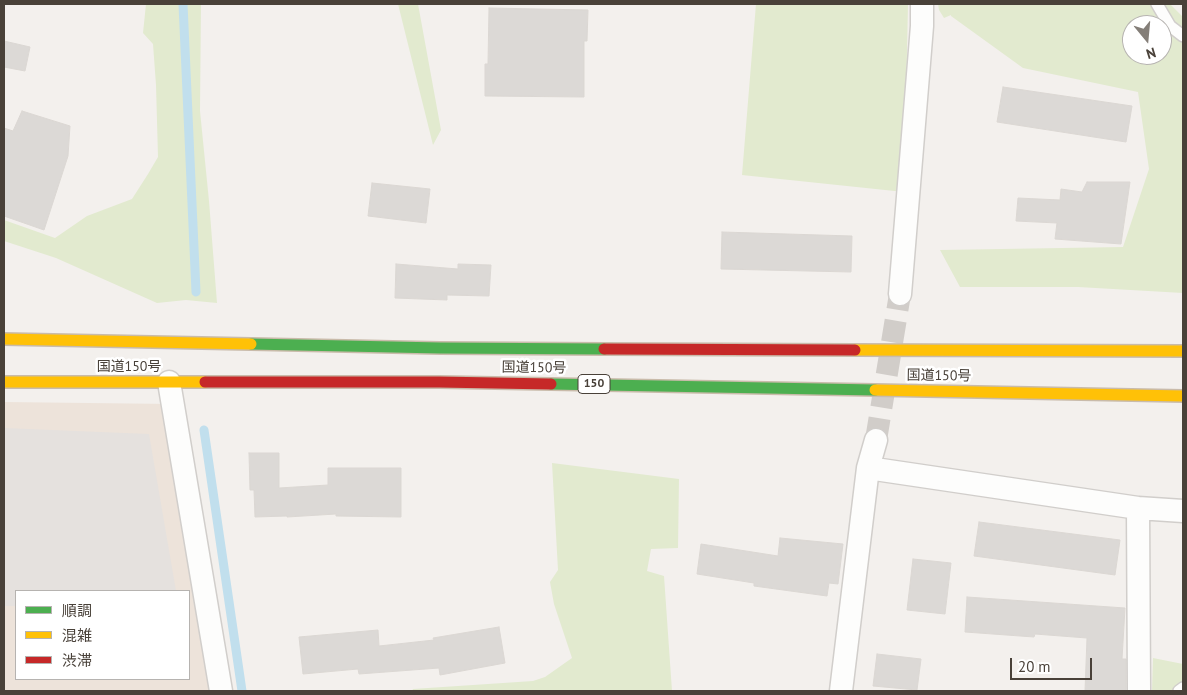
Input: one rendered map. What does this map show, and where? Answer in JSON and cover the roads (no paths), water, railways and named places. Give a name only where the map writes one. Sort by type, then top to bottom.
[{"type":"highway","name":"国道150号","points":[[4,339],[440,348],[1183,350]]},
{"type":"highway","name":"国道150号","points":[[4,382],[439,382],[1183,396]]},
{"type":"street","points":[[900,294],[922,26],[922,4]]},
{"type":"street","points":[[169,382],[221,691]]},
{"type":"street","points":[[841,691],[868,468],[876,440]]},
{"type":"street","points":[[868,468],[1138,508],[1183,511]]},
{"type":"street","points":[[1138,508],[1139,691]]},
{"type":"lane","points":[[1156,4],[1170,26],[1183,36]]},
{"type":"lane","points":[[1180,691],[1183,688]]},
{"type":"waterway","points":[[183,4],[196,292]]},
{"type":"waterway","points":[[204,430],[242,691]]},
{"type":"tunnel","points":[[876,440],[900,294]]}]
